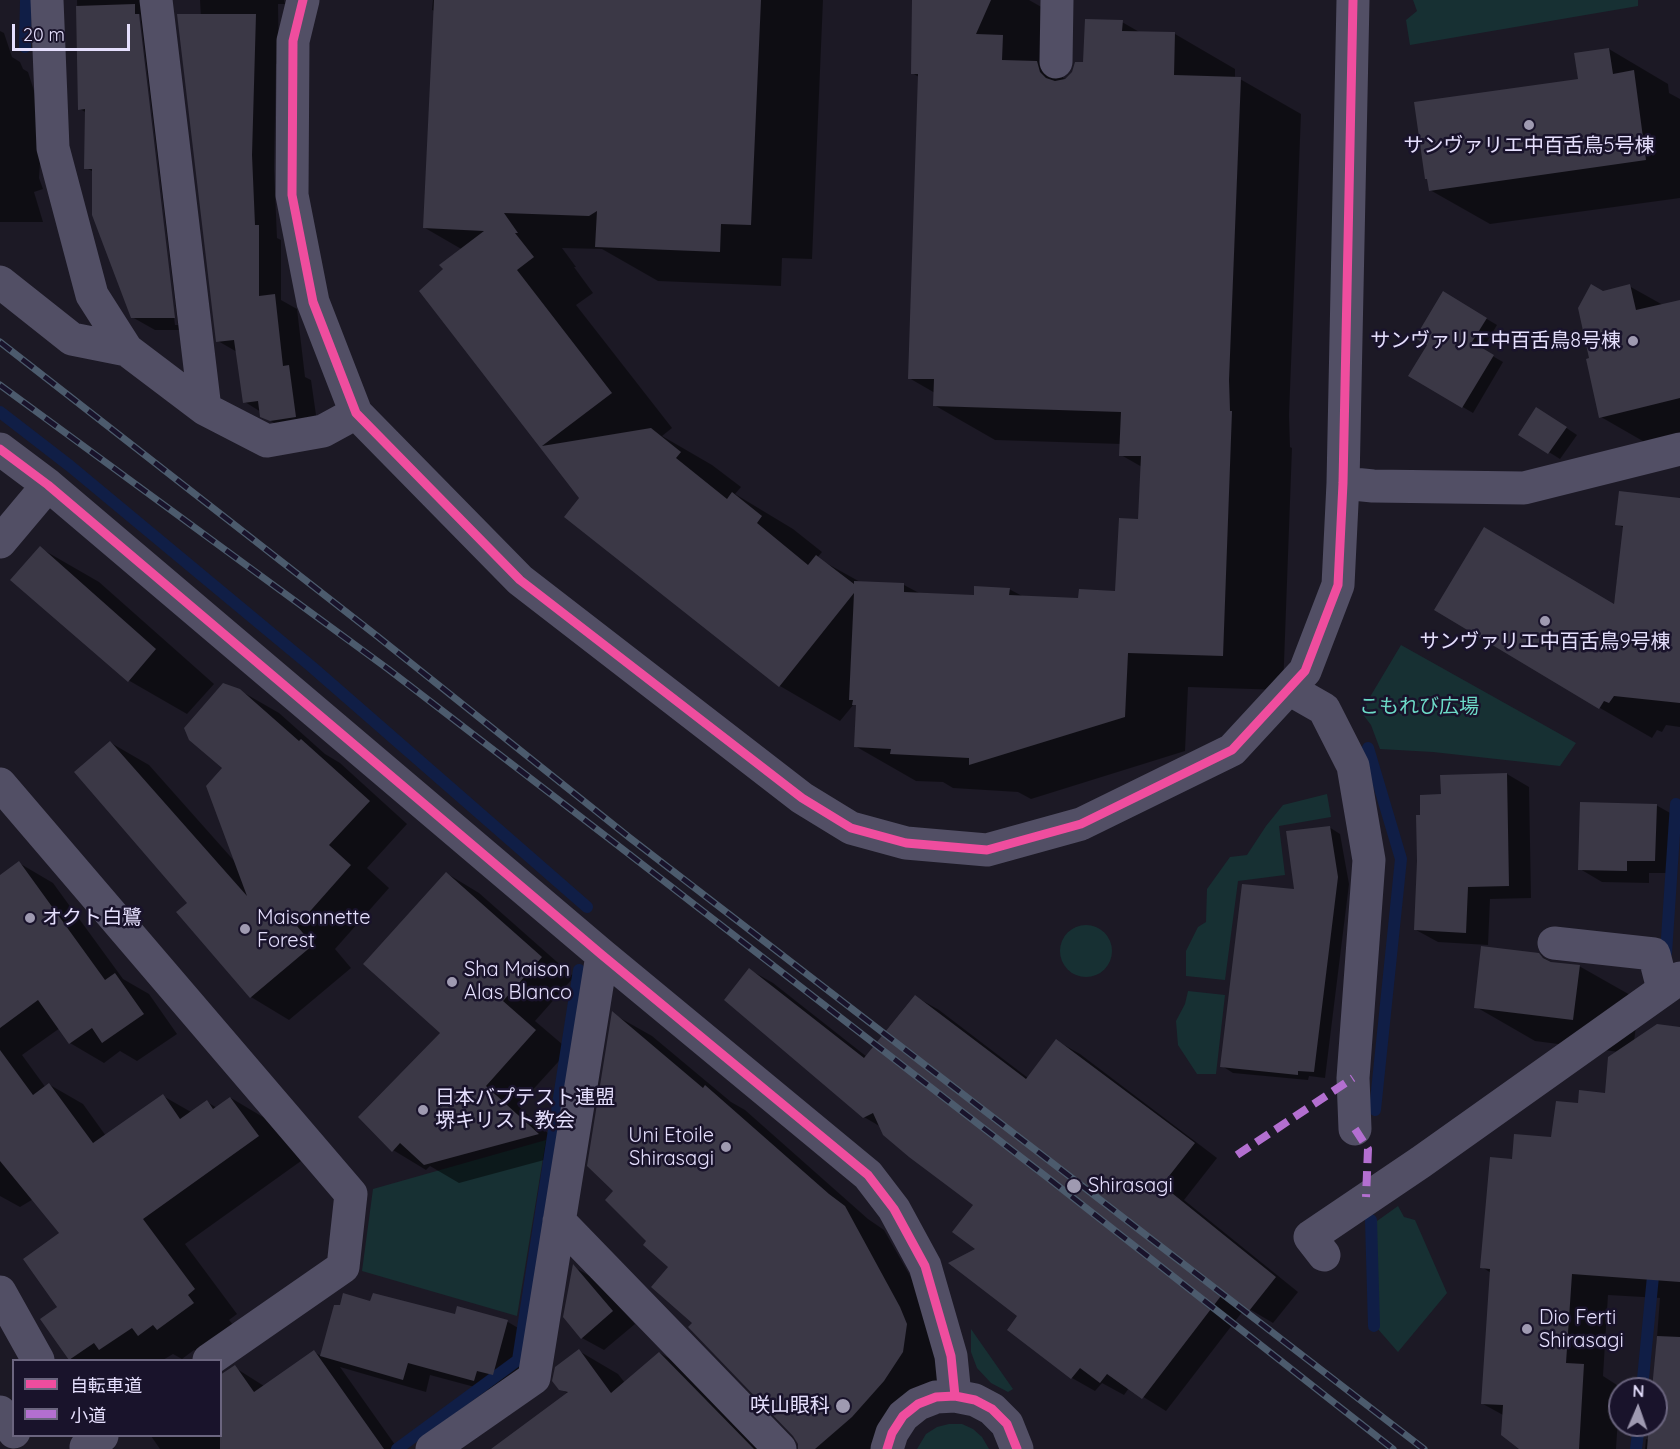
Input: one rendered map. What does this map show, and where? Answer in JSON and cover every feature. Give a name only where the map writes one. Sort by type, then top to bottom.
[{"type":"street","points":[[47,0],[53,148],[92,295],[127,350],[205,409],[267,441],[323,431],[356,413]]},
{"type":"street","points":[[156,0],[205,409]]},
{"type":"street","points":[[303,0],[293,41],[292,195],[313,302],[356,413],[520,580],[802,798],[851,828],[906,843],[987,850],[1081,824],[1232,750],[1305,671],[1338,585],[1343,483],[1353,0]]},
{"type":"street","points":[[1056,62],[1057,0]]},
{"type":"street","points":[[0,282],[72,339],[127,350]]},
{"type":"street","points":[[0,449],[48,485],[602,955],[868,1175],[894,1209],[926,1266],[951,1356],[955,1396]]},
{"type":"street","points":[[1343,483],[1373,486],[1524,488],[1680,449]]},
{"type":"street","points":[[0,542],[48,485]]},
{"type":"street","points":[[1289,689],[1324,709],[1353,766],[1369,860],[1353,1078],[1355,1129]]},
{"type":"street","points":[[0,784],[351,1194],[343,1266],[210,1359]]},
{"type":"street","points":[[1324,1255],[1310,1237],[1673,988],[1654,954],[1554,942]]},
{"type":"street","points":[[432,1449],[534,1378],[602,955]]},
{"type":"street","points":[[559,1221],[780,1449]]},
{"type":"street","points":[[0,1292],[37,1359]]},
{"type":"street","points":[[887,1449],[892,1433],[903,1416],[918,1404],[936,1397],[955,1396],[975,1400],[992,1409],[1007,1424],[1017,1449]]},
{"type":"street","points":[[0,1412],[12,1430]]},
{"type":"green space","points":[[1413,0],[1638,0],[1638,6],[1410,45],[1406,20],[1417,11]]},
{"type":"green space","name":"こもれび広場","points":[[1401,645],[1576,743],[1560,766],[1433,752],[1380,749],[1371,725],[1361,712]]},
{"type":"green space","points":[[1327,794],[1331,817],[1279,826],[1285,875],[1238,881],[1225,980],[1186,976],[1186,951],[1198,927],[1206,922],[1207,889],[1230,857],[1247,855],[1283,805]]},
{"type":"green space","points":[[1081,925],[1091,925],[1105,932],[1112,951],[1105,970],[1091,977],[1081,977],[1071,973],[1064,966],[1060,956],[1060,946],[1064,936],[1071,929]]},
{"type":"green space","points":[[1188,991],[1225,995],[1216,1074],[1197,1074],[1178,1045],[1176,1021],[1185,1004]]},
{"type":"green space","points":[[546,1140],[517,1316],[362,1271],[373,1189]]},
{"type":"green space","points":[[1398,1206],[1404,1217],[1415,1220],[1447,1293],[1398,1352],[1377,1328],[1377,1221]]},
{"type":"green space","points":[[971,1329],[1013,1389],[1008,1392],[991,1383],[977,1368],[971,1352]]},
{"type":"green space","points":[[962,1424],[973,1429],[982,1437],[989,1449],[917,1449],[926,1434],[937,1427]]},
{"type":"building","points":[[434,0],[761,0],[751,225],[721,224],[720,252],[595,247],[597,211],[589,216],[504,213],[518,233],[515,233],[534,257],[517,270],[612,393],[542,446],[651,428],[681,452],[676,458],[727,499],[732,492],[762,516],[757,523],[808,565],[816,555],[854,584],[854,581],[904,583],[904,592],[974,595],[974,586],[1010,588],[1009,595],[1078,598],[1079,589],[1115,591],[1119,518],[1138,519],[1141,456],[1119,456],[1121,412],[933,406],[934,379],[908,379],[918,74],[911,74],[912,0],[991,0],[976,34],[1003,35],[1002,60],[1037,61],[1040,72],[1046,78],[1055,81],[1065,79],[1072,72],[1075,62],[1083,62],[1085,19],[1123,20],[1122,31],[1175,32],[1174,75],[1241,77],[1229,380],[1230,411],[1232,411],[1223,656],[1128,653],[1125,717],[969,765],[969,758],[890,754],[891,749],[854,747],[856,705],[852,705],[853,700],[849,700],[854,593],[779,687],[564,517],[579,498],[419,291],[443,269],[439,265],[484,231],[423,228]]},
{"type":"building","points":[[135,4],[135,14],[139,14],[175,318],[131,318],[92,215],[92,169],[84,169],[85,109],[78,110],[76,6]]},
{"type":"building","points":[[177,14],[256,14],[252,155],[255,225],[259,225],[259,296],[275,294],[283,366],[289,365],[296,417],[270,421],[260,417],[258,401],[243,403],[234,340],[216,342]]},
{"type":"building","name":"サンヴァリエ中百舌鳥5号棟","points":[[1609,48],[1613,74],[1634,70],[1646,160],[1429,191],[1427,179],[1425,179],[1414,102],[1578,79],[1574,53]]},
{"type":"building","name":"サンヴァリエ中百舌鳥8号棟","points":[[1591,284],[1603,291],[1630,284],[1636,310],[1680,300],[1680,398],[1599,418],[1578,308]]},
{"type":"building","points":[[1443,291],[1487,318],[1472,342],[1494,355],[1462,408],[1408,376],[1427,345],[1415,338]]},
{"type":"building","points":[[1536,407],[1567,427],[1548,454],[1518,435]]},
{"type":"building","name":"サンヴァリエ中百舌鳥9号棟","points":[[1619,491],[1680,498],[1680,703],[1614,696],[1609,703],[1604,701],[1599,709],[1434,610],[1484,527],[1614,604],[1623,526],[1615,525]]},
{"type":"building","points":[[40,546],[156,649],[128,682],[10,580]]},
{"type":"building","points":[[223,683],[240,689],[299,741],[301,739],[370,801],[329,845],[351,865],[297,926],[313,945],[250,998],[176,912],[187,903],[74,772],[110,741],[247,896],[206,786],[222,768],[189,740],[184,728]]},
{"type":"building","points":[[1507,773],[1509,886],[1468,887],[1466,933],[1414,930],[1416,815],[1420,815],[1420,795],[1441,794],[1440,775]]},
{"type":"building","points":[[1580,802],[1657,804],[1655,861],[1627,861],[1627,871],[1578,870]]},
{"type":"building","points":[[1330,826],[1338,877],[1314,1072],[1298,1071],[1298,1075],[1220,1067],[1242,884],[1294,889],[1286,831]]},
{"type":"building","points":[[19,861],[105,980],[115,973],[144,1014],[102,1043],[92,1028],[69,1044],[38,1000],[0,1028],[0,875]]},
{"type":"building","name":"Sha Maison Alas Blanco","points":[[446,872],[542,957],[503,1001],[536,1030],[486,1086],[539,1134],[424,1165],[400,1143],[392,1152],[358,1117],[440,1033],[363,964]]},
{"type":"building","points":[[1481,946],[1539,953],[1551,962],[1580,965],[1573,1020],[1474,1008]]},
{"type":"building","points":[[749,968],[864,1058],[915,995],[1026,1079],[1056,1039],[1195,1143],[1162,1185],[1276,1277],[1249,1311],[1224,1292],[1142,1399],[1107,1374],[1100,1383],[1080,1368],[1071,1379],[1007,1330],[1017,1316],[948,1263],[975,1249],[952,1232],[973,1205],[883,1135],[873,1113],[863,1118],[724,1000]]},
{"type":"building","points":[[612,1011],[703,1088],[705,1085],[845,1206],[900,1307],[907,1324],[903,1352],[884,1381],[852,1417],[815,1449],[798,1449],[793,1436],[688,1327],[692,1323],[651,1287],[668,1267],[643,1245],[646,1241],[605,1200],[613,1191],[587,1166]]},
{"type":"building","points":[[1657,1024],[1680,1027],[1680,1282],[1572,1274],[1566,1363],[1584,1364],[1579,1449],[1519,1449],[1501,1435],[1503,1405],[1481,1404],[1490,1269],[1480,1268],[1490,1157],[1512,1159],[1514,1134],[1551,1137],[1556,1101],[1578,1103],[1579,1090],[1605,1093],[1608,1057]]},
{"type":"building","points":[[0,1050],[33,1095],[49,1083],[93,1143],[163,1094],[180,1119],[207,1100],[213,1109],[230,1097],[259,1136],[143,1219],[195,1289],[188,1295],[194,1303],[157,1330],[153,1325],[138,1336],[132,1328],[99,1350],[94,1343],[70,1359],[40,1319],[57,1307],[23,1259],[59,1233],[0,1161]]},
{"type":"building","points":[[573,1264],[613,1311],[581,1339],[563,1317]]},
{"type":"building","points":[[343,1293],[370,1301],[373,1293],[455,1314],[457,1306],[508,1320],[493,1375],[477,1371],[474,1381],[408,1363],[403,1380],[320,1356],[334,1305],[340,1305]]},
{"type":"building","points":[[1657,1336],[1680,1337],[1680,1449],[1647,1449],[1648,1437],[1668,1437],[1668,1377],[1653,1377]]},
{"type":"building","points":[[579,1349],[611,1393],[659,1352],[754,1449],[491,1449],[568,1392],[559,1390],[552,1381],[555,1367]]},
{"type":"building","points":[[314,1350],[384,1449],[220,1449],[222,1374],[235,1365],[254,1392]]},
{"type":"waterway","points":[[25,47],[26,0]]},
{"type":"waterway","points":[[0,412],[70,466],[312,667],[587,907]]},
{"type":"waterway","points":[[1368,748],[1401,859],[1375,1110]]},
{"type":"waterway","points":[[1666,953],[1676,804]]},
{"type":"waterway","points":[[397,1449],[518,1360],[579,970]]},
{"type":"waterway","points":[[1371,1220],[1374,1326]]},
{"type":"waterway","points":[[1643,1377],[1654,1266]]},
{"type":"waterway","points":[[1636,1449],[1638,1437]]},
{"type":"railway","points":[[0,342],[377,636],[630,838],[1424,1449]]},
{"type":"railway","points":[[0,385],[388,669],[1048,1178],[1393,1449]]},
{"type":"marked path","points":[[1237,1155],[1353,1078]]},
{"type":"marked path","points":[[1355,1129],[1368,1149],[1366,1197]]},
{"type":"cycle path","points":[[303,0],[293,41],[292,195],[313,302],[356,413],[520,580],[802,798],[851,828],[906,843],[987,850],[1081,824],[1232,750],[1305,671],[1338,585],[1343,483],[1353,0]]},
{"type":"cycle path","points":[[0,449],[48,485],[602,955],[868,1175],[894,1209],[925,1266],[951,1356],[955,1396]]},
{"type":"cycle path","points":[[887,1449],[892,1433],[903,1416],[918,1404],[936,1397],[955,1396],[975,1400],[992,1409],[1007,1424],[1017,1449]]},
{"type":"place","name":"サンヴァリエ中百舌鳥5号棟","points":[[1529,125]]},
{"type":"place","name":"サンヴァリエ中百舌鳥8号棟","points":[[1633,341]]},
{"type":"place","name":"サンヴァリエ中百舌鳥9号棟","points":[[1545,621]]},
{"type":"place","name":"オクト白鷺","points":[[30,918]]},
{"type":"place","name":"Maisonnette Forest","points":[[245,929]]},
{"type":"place","name":"Sha Maison Alas Blanco","points":[[452,982]]},
{"type":"place","name":"日本バプテスト連盟 堺キリスト教会","points":[[423,1110]]},
{"type":"place","name":"Uni Etoile Shirasagi","points":[[726,1147]]},
{"type":"place","name":"Shirasagi","points":[[1074,1186]]},
{"type":"place","name":"Dio Ferti Shirasagi","points":[[1527,1329]]},
{"type":"place","name":"咲山眼科","points":[[843,1406]]}]
